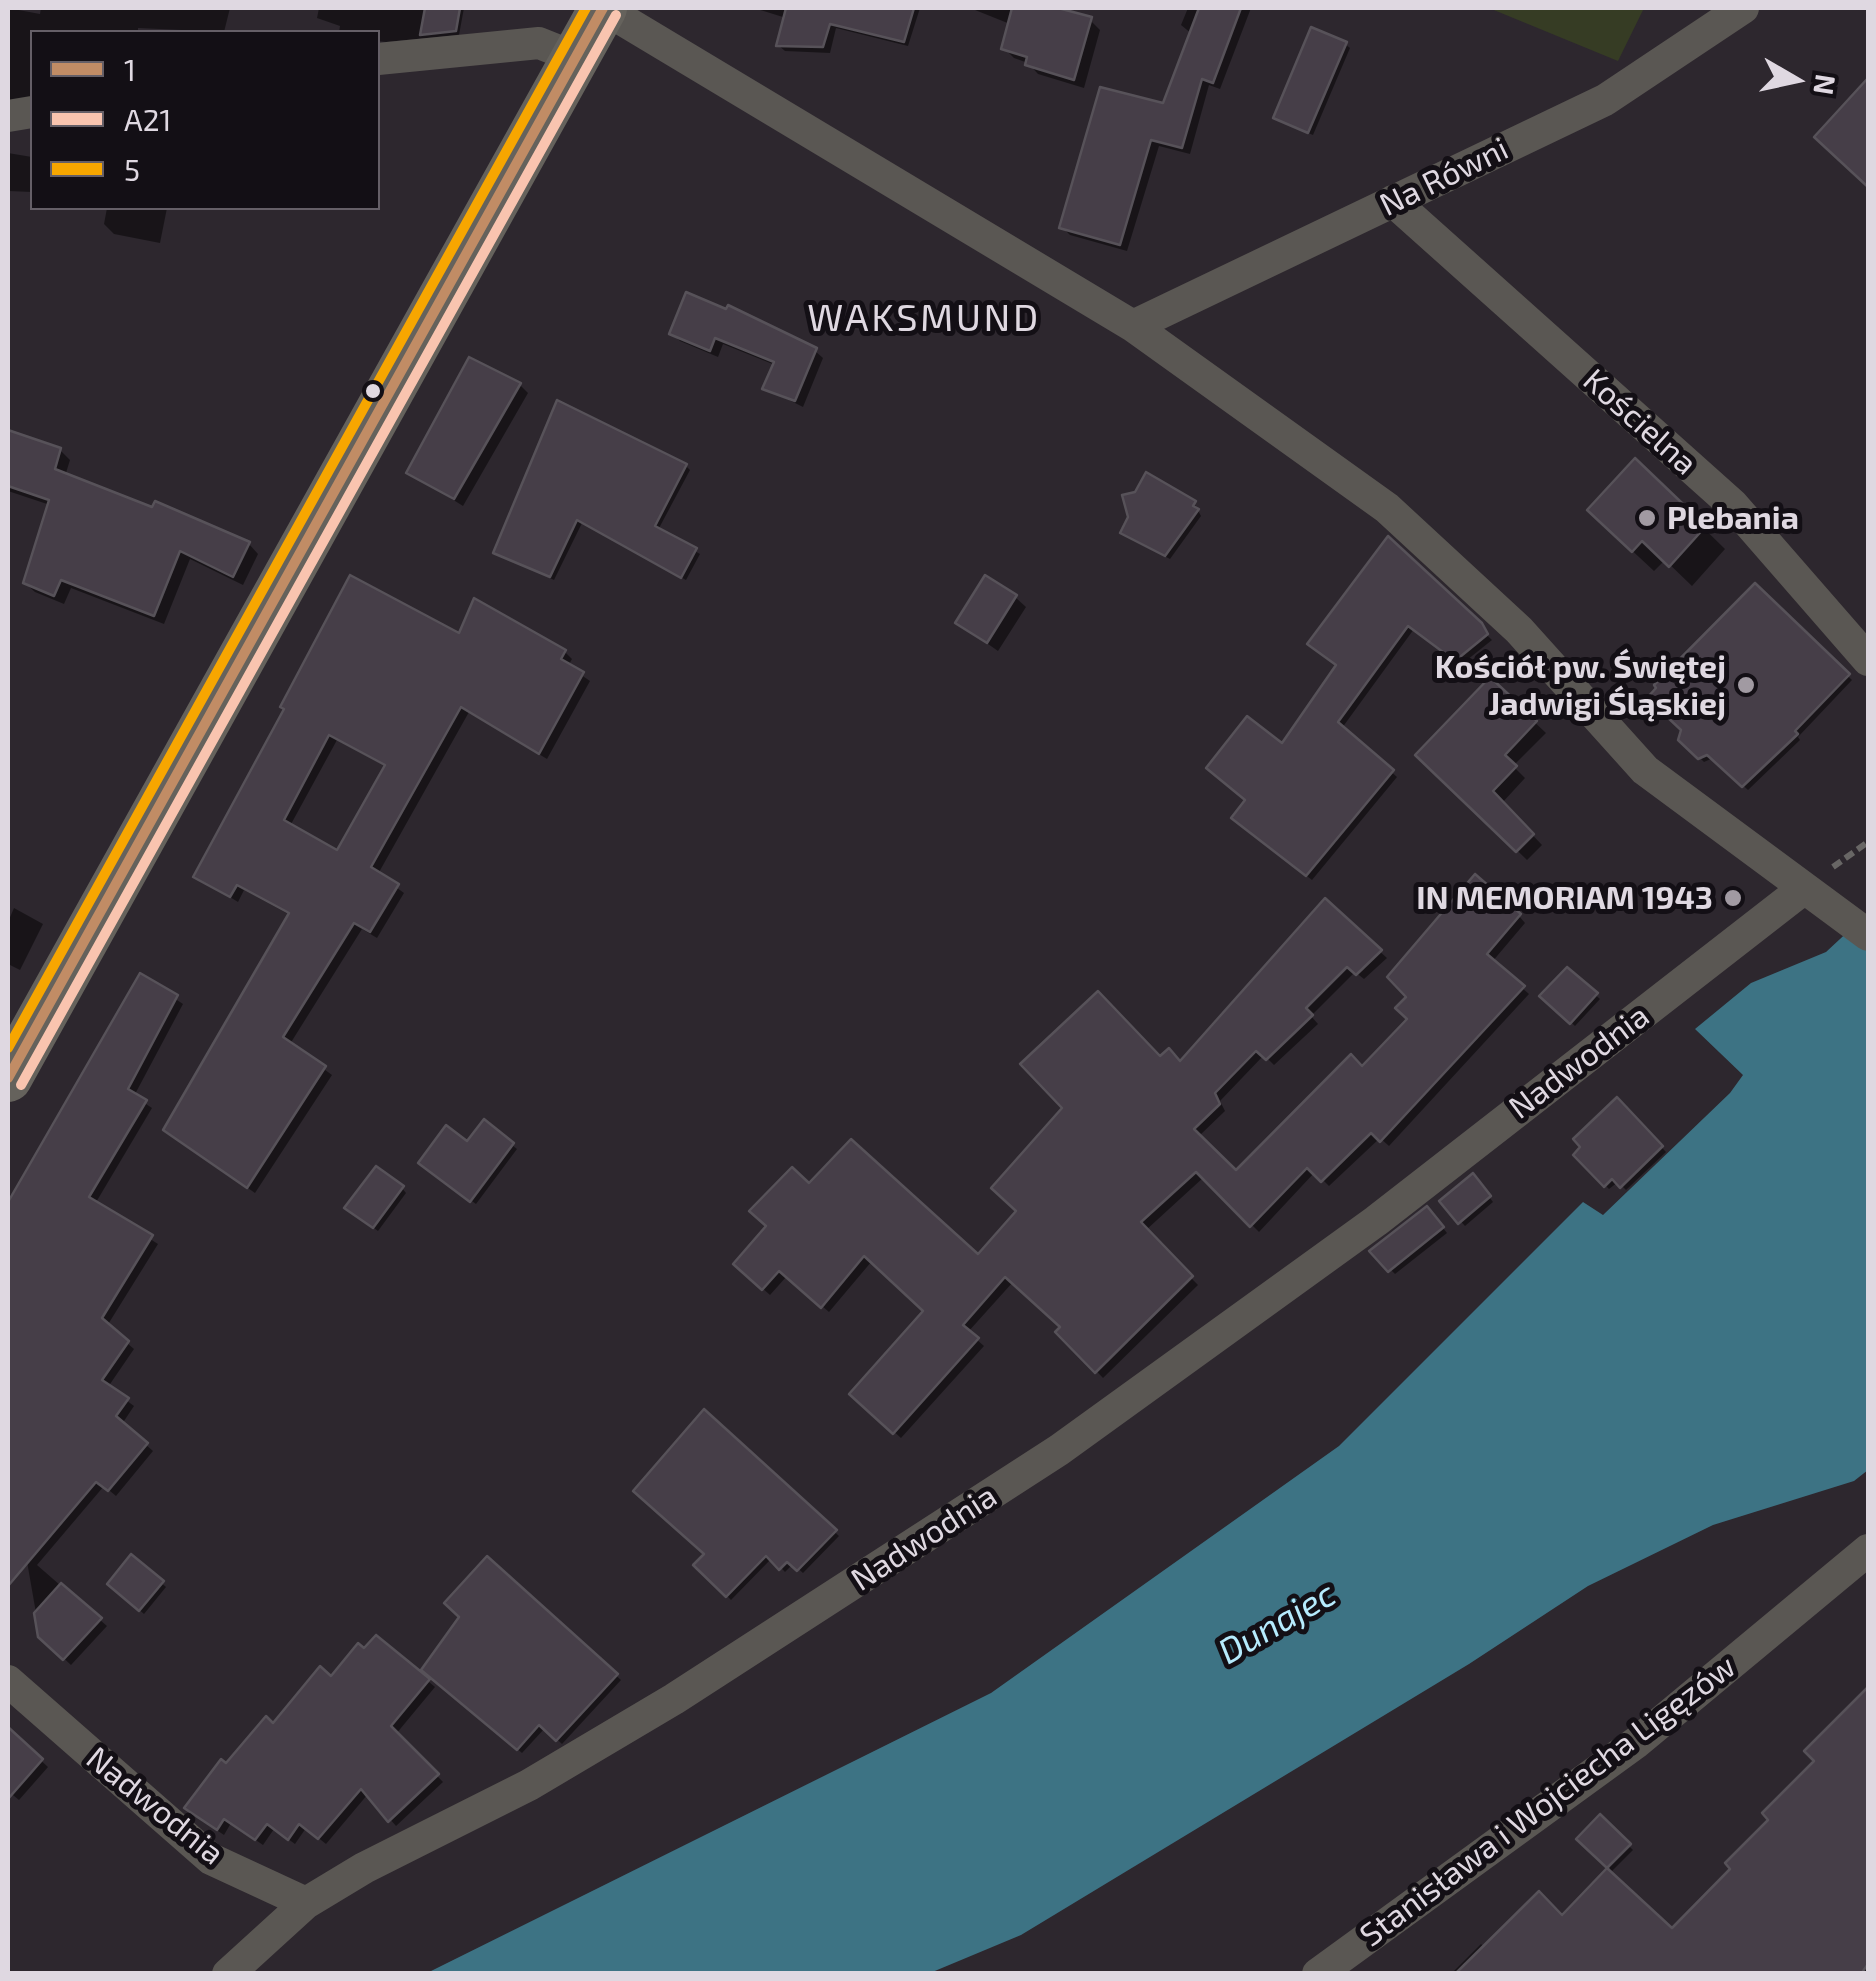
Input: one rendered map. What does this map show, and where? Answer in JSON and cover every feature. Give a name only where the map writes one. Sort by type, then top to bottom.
[{"type":"street","points":[[8,1078],[604,8],[1132,326],[1387,508],[1519,630],[1646,770],[1860,928]]},
{"type":"street","name":"Na Równi","points":[[1132,326],[1604,100],[1743,8]]},
{"type":"street","points":[[380,59],[539,43],[574,58]]},
{"type":"street","name":"Kościelna","points":[[1394,201],[1733,506],[1868,660]]},
{"type":"street","name":"Nadwodnia","points":[[8,1681],[211,1859],[306,1903],[364,1868],[530,1785],[674,1699],[1059,1450],[1361,1233],[1804,890]]},
{"type":"street","name":"Stanisława i Wojciecha Ligęzów","points":[[1318,1974],[1637,1742],[1868,1550]]},
{"type":"street","points":[[228,1974],[306,1903]]},
{"type":"green space","points":[[1489,8],[1644,8],[1618,61]]},
{"type":"water","name":"Dunajec","points":[[1868,913],[1868,1470],[1854,1481],[1713,1525],[1588,1586],[1469,1664],[1021,1935],[930,1973],[425,1974],[991,1693],[1339,1446],[1583,1202],[1603,1215],[1730,1093],[1743,1075],[1695,1029],[1751,983],[1826,952]]},
{"type":"building","points":[[425,8],[460,8],[456,31],[420,35]]},
{"type":"building","points":[[786,8],[914,8],[904,42],[830,24],[823,47],[776,46]]},
{"type":"building","points":[[1012,8],[1058,8],[1092,17],[1074,80],[1025,65],[1027,57],[1001,49]]},
{"type":"building","points":[[1199,8],[1241,8],[1213,83],[1202,79],[1182,148],[1151,140],[1120,245],[1059,228],[1100,87],[1163,103]]},
{"type":"building","points":[[1311,27],[1347,42],[1308,133],[1273,118]]},
{"type":"building","points":[[1868,78],[1868,187],[1814,137]]},
{"type":"building","points":[[686,292],[726,309],[728,305],[817,348],[795,401],[762,389],[774,362],[715,338],[710,351],[669,334]]},
{"type":"building","points":[[469,357],[521,383],[454,499],[406,473]]},
{"type":"building","points":[[557,400],[687,464],[655,526],[697,548],[681,578],[577,520],[550,577],[493,553]]},
{"type":"building","points":[[8,430],[61,448],[55,469],[152,507],[155,501],[250,542],[233,577],[180,551],[154,616],[61,580],[54,596],[23,583],[49,500],[8,486]]},
{"type":"building","name":"Plebania","points":[[1635,458],[1706,526],[1669,567],[1642,541],[1632,552],[1587,510]]},
{"type":"building","points":[[1146,472],[1196,501],[1193,506],[1199,509],[1165,556],[1120,533],[1128,517],[1122,495],[1135,492]]},
{"type":"building","points":[[1388,536],[1482,623],[1488,634],[1455,661],[1408,626],[1338,722],[1394,770],[1306,876],[1231,818],[1245,800],[1206,768],[1247,716],[1282,743],[1336,665],[1307,644]]},
{"type":"building","points":[[350,575],[459,633],[474,598],[566,650],[561,659],[584,672],[539,754],[461,707],[371,867],[399,884],[370,932],[354,923],[283,1037],[326,1066],[247,1188],[163,1130],[289,913],[237,885],[230,897],[193,877],[284,709],[280,707]],"holes":[[[329,735],[385,765],[337,850],[284,820]]]},
{"type":"building","points":[[985,575],[1017,595],[987,643],[955,623]]},
{"type":"building","name":"Kościół pw. Świętej Jadwigi Śląskiej","points":[[1755,583],[1850,674],[1795,731],[1798,734],[1742,787],[1707,755],[1698,759],[1678,740],[1681,730],[1647,698],[1656,688],[1654,685]]},
{"type":"building","points":[[1490,677],[1537,721],[1505,755],[1517,766],[1493,791],[1534,834],[1516,852],[1415,755]]},
{"type":"building","points":[[1475,874],[1521,914],[1487,954],[1525,986],[1380,1142],[1371,1133],[1321,1182],[1307,1168],[1250,1227],[1196,1172],[1141,1222],[1193,1276],[1095,1373],[1055,1332],[1060,1327],[1005,1277],[963,1325],[979,1338],[893,1434],[849,1394],[923,1311],[864,1256],[821,1308],[779,1271],[762,1290],[733,1264],[766,1226],[749,1211],[792,1167],[809,1183],[851,1139],[978,1254],[1016,1211],[991,1188],[1062,1108],[1020,1064],[1098,991],[1160,1056],[1169,1048],[1180,1061],[1325,898],[1382,950],[1356,975],[1347,967],[1306,1008],[1313,1015],[1266,1060],[1256,1051],[1215,1093],[1220,1104],[1194,1129],[1236,1170],[1351,1054],[1362,1066],[1407,1019],[1395,1008],[1406,997],[1387,977]]},
{"type":"building","points":[[1567,967],[1598,993],[1570,1024],[1539,996]]},
{"type":"building","points":[[140,973],[178,995],[128,1089],[147,1100],[89,1197],[153,1235],[102,1318],[129,1341],[102,1380],[129,1398],[116,1416],[148,1443],[108,1491],[96,1482],[8,1586],[8,1202]]},
{"type":"building","points":[[1617,1097],[1663,1146],[1620,1188],[1612,1179],[1604,1187],[1573,1155],[1580,1147],[1573,1139]]},
{"type":"building","points":[[484,1119],[514,1143],[470,1202],[418,1163],[446,1125],[467,1141]]},
{"type":"building","points":[[376,1166],[404,1186],[373,1228],[344,1208]]},
{"type":"building","points":[[1473,1173],[1491,1196],[1458,1224],[1439,1201]]},
{"type":"building","points":[[1427,1206],[1444,1227],[1388,1272],[1369,1251]]},
{"type":"building","points":[[704,1409],[837,1530],[797,1571],[787,1562],[779,1570],[766,1556],[726,1597],[693,1565],[704,1554],[633,1491]]},
{"type":"building","points":[[131,1554],[164,1581],[139,1611],[107,1584]]},
{"type":"building","points":[[487,1556],[618,1674],[556,1741],[539,1725],[517,1750],[421,1670],[459,1617],[444,1603]]},
{"type":"building","points":[[61,1583],[102,1618],[63,1660],[38,1637],[34,1613]]},
{"type":"building","points":[[376,1635],[430,1679],[391,1726],[439,1774],[388,1822],[361,1789],[318,1839],[299,1824],[288,1840],[267,1824],[255,1840],[224,1819],[217,1830],[184,1808],[221,1759],[226,1763],[266,1716],[273,1723],[320,1666],[331,1676],[358,1643],[364,1648]]},
{"type":"building","points":[[1868,1687],[1868,1964],[1861,1974],[1455,1974],[1539,1891],[1562,1915],[1607,1868],[1672,1928],[1730,1869],[1725,1863],[1768,1820],[1762,1813],[1814,1761],[1804,1751]]},
{"type":"building","points":[[8,1727],[43,1759],[8,1799]]},
{"type":"building","points":[[1600,1814],[1631,1844],[1607,1868],[1576,1839]]},
{"type":"transit line","name":"5","points":[[8,1048],[586,8]]},
{"type":"transit line","name":"1","points":[[8,1078],[603,8]]},
{"type":"transit line","name":"A21","points":[[21,1085],[616,15]]},
{"type":"place","name":"Plebania","points":[[1647,518]]},
{"type":"place","name":"Kościół pw. Świętej Jadwigi Śląskiej","points":[[1746,685]]},
{"type":"place","name":"IN MEMORIAM 1943","points":[[1733,898]]},
{"type":"district","name":"WAKSMUND","points":[[924,318]]}]
